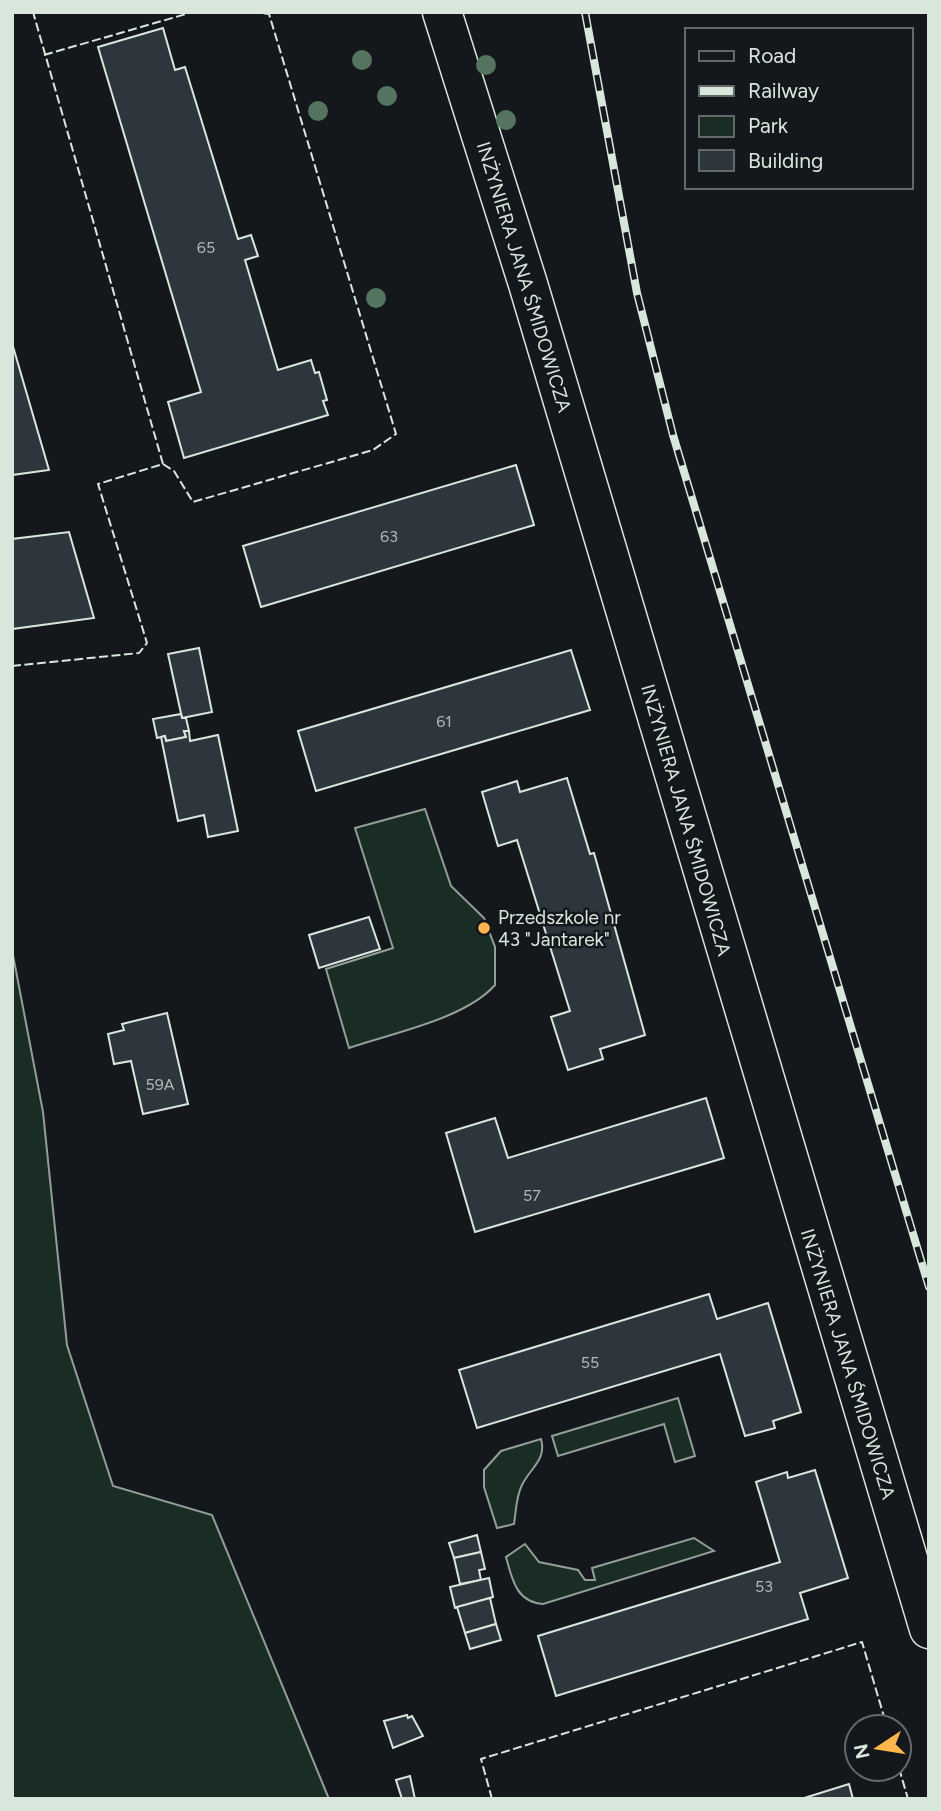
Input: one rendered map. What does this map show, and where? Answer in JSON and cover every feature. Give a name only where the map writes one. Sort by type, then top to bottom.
[{"type":"street","name":"INŻYNIERA JANA ŚMIDOWICZA","points":[[442,12],[528,284],[929,1629]]},
{"type":"green space","points":[[425,809],[451,886],[484,918],[495,947],[495,985],[482,997],[447,1016],[349,1048],[326,969],[393,948],[355,828]]},
{"type":"green space","points":[[12,950],[43,1112],[67,1345],[113,1486],[212,1515],[329,1799],[12,1799]]},
{"type":"green space","points":[[678,1398],[695,1456],[675,1462],[664,1424],[558,1456],[552,1436]]},
{"type":"green space","points":[[541,1439],[542,1453],[520,1489],[514,1524],[497,1528],[484,1487],[484,1470],[501,1451]]},
{"type":"green space","points":[[694,1538],[714,1551],[543,1604],[521,1594],[513,1581],[506,1557],[525,1544],[539,1562],[578,1570],[585,1580],[595,1580],[592,1568]]},
{"type":"building","points":[[163,28],[175,70],[185,67],[238,239],[251,235],[258,256],[245,260],[278,370],[311,360],[315,373],[319,372],[328,415],[184,458],[168,402],[201,392],[98,47]]},
{"type":"building","points":[[12,343],[49,470],[12,475]]},
{"type":"building","points":[[516,465],[534,525],[261,607],[243,546]]},
{"type":"building","points":[[69,532],[94,618],[12,629],[12,539]]},
{"type":"building","points":[[199,648],[212,712],[182,718],[168,654]]},
{"type":"building","points":[[571,650],[590,710],[316,791],[298,731]]},
{"type":"building","points":[[181,714],[182,718],[186,718],[189,731],[184,731],[186,737],[166,741],[165,736],[157,738],[153,719]]},
{"type":"building","points":[[184,731],[189,731],[190,741],[218,735],[238,831],[208,837],[204,815],[178,821],[161,737],[165,736],[166,741],[186,737]]},
{"type":"building","points":[[567,778],[590,854],[594,853],[645,1035],[600,1049],[603,1059],[568,1070],[551,1017],[570,1011],[517,840],[498,846],[482,792],[517,781],[520,792]]},
{"type":"building","points":[[369,917],[380,949],[319,968],[309,935]]},
{"type":"building","points":[[167,1013],[188,1104],[143,1114],[131,1061],[114,1064],[108,1034],[124,1030],[122,1024]]},
{"type":"building","points":[[706,1098],[724,1158],[475,1232],[446,1133],[495,1118],[508,1158]]},
{"type":"building","points":[[709,1294],[717,1319],[768,1303],[801,1412],[773,1421],[775,1428],[745,1436],[720,1354],[477,1428],[459,1370]]},
{"type":"building","points":[[815,1470],[848,1578],[800,1593],[808,1619],[556,1696],[538,1636],[780,1562],[756,1482],[787,1472],[788,1478]]},
{"type":"building","points":[[477,1535],[481,1552],[454,1558],[449,1543]]},
{"type":"building","points":[[481,1552],[485,1569],[479,1570],[481,1580],[460,1584],[454,1558]]},
{"type":"building","points":[[489,1578],[493,1597],[455,1608],[450,1587]]},
{"type":"building","points":[[490,1598],[496,1624],[465,1633],[457,1607]]},
{"type":"building","points":[[496,1624],[501,1640],[470,1649],[465,1633]]},
{"type":"building","points":[[407,1715],[408,1718],[412,1716],[423,1736],[393,1748],[384,1721]]},
{"type":"building","points":[[410,1776],[415,1799],[402,1799],[396,1780]]},
{"type":"building","points":[[849,1784],[853,1799],[801,1799]]},
{"type":"railway","points":[[585,12],[637,293],[673,435],[929,1287]]},
{"type":"fence","points":[[12,666],[139,653],[147,643],[98,484],[163,464],[33,12]]},
{"type":"fence","points":[[44,55],[193,12]]},
{"type":"fence","points":[[163,464],[174,471],[193,502],[373,450],[396,434],[269,14],[254,12]]},
{"type":"fence","points":[[492,1799],[481,1759],[862,1642],[883,1713]]},
{"type":"fence","points":[[903,1783],[908,1799]]},
{"type":"place","name":"Przedszkole nr 43 \"Jantarek\"","points":[[484,928]]}]
